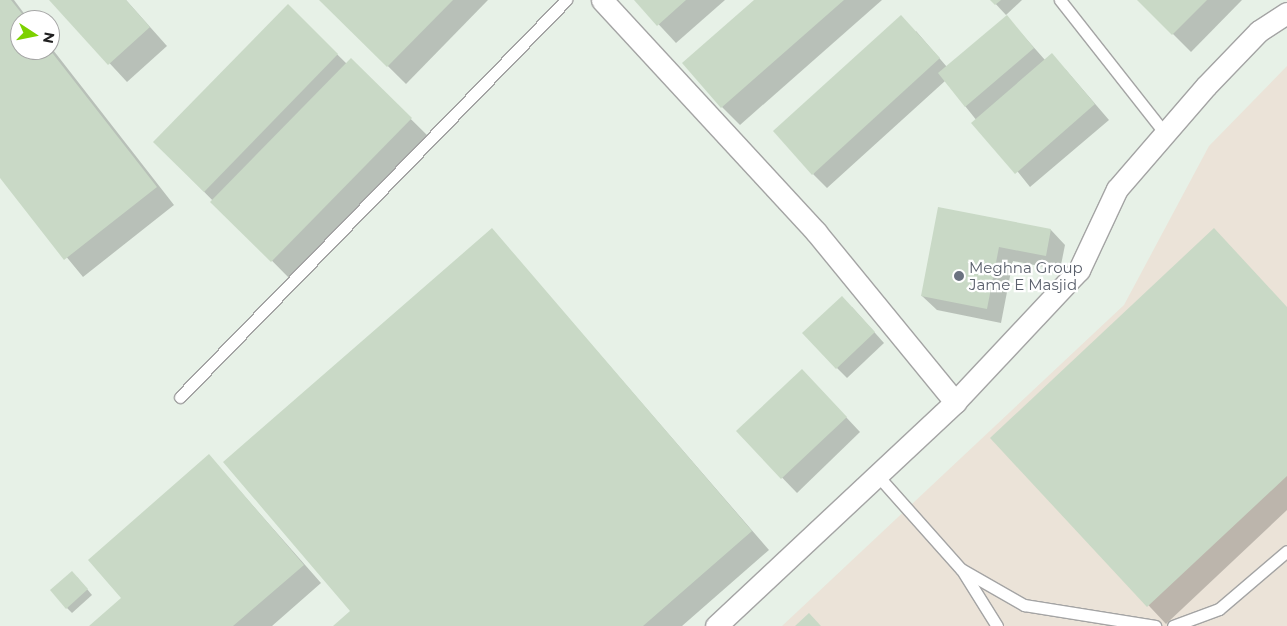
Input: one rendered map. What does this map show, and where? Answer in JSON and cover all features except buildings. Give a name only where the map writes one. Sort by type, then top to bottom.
[{"type":"street","points":[[602,0],[816,232],[955,402]]},
{"type":"street","points":[[716,626],[955,402],[1079,270],[1117,189],[1164,132],[1259,31],[1287,12]]},
{"type":"lane","points":[[180,397],[566,0]]},
{"type":"lane","points":[[1060,0],[1164,132]]},
{"type":"lane","points":[[878,476],[961,569],[997,626]]},
{"type":"lane","points":[[1173,626],[1219,609],[1287,551]]},
{"type":"lane","points":[[961,569],[1024,605],[1061,615],[1155,626]]},
{"type":"shaded area","points":[[1287,66],[1287,626],[782,626],[1124,305],[1209,146]]},
{"type":"place","name":"Meghna Group Jame E Masjid","points":[[959,276]]}]
